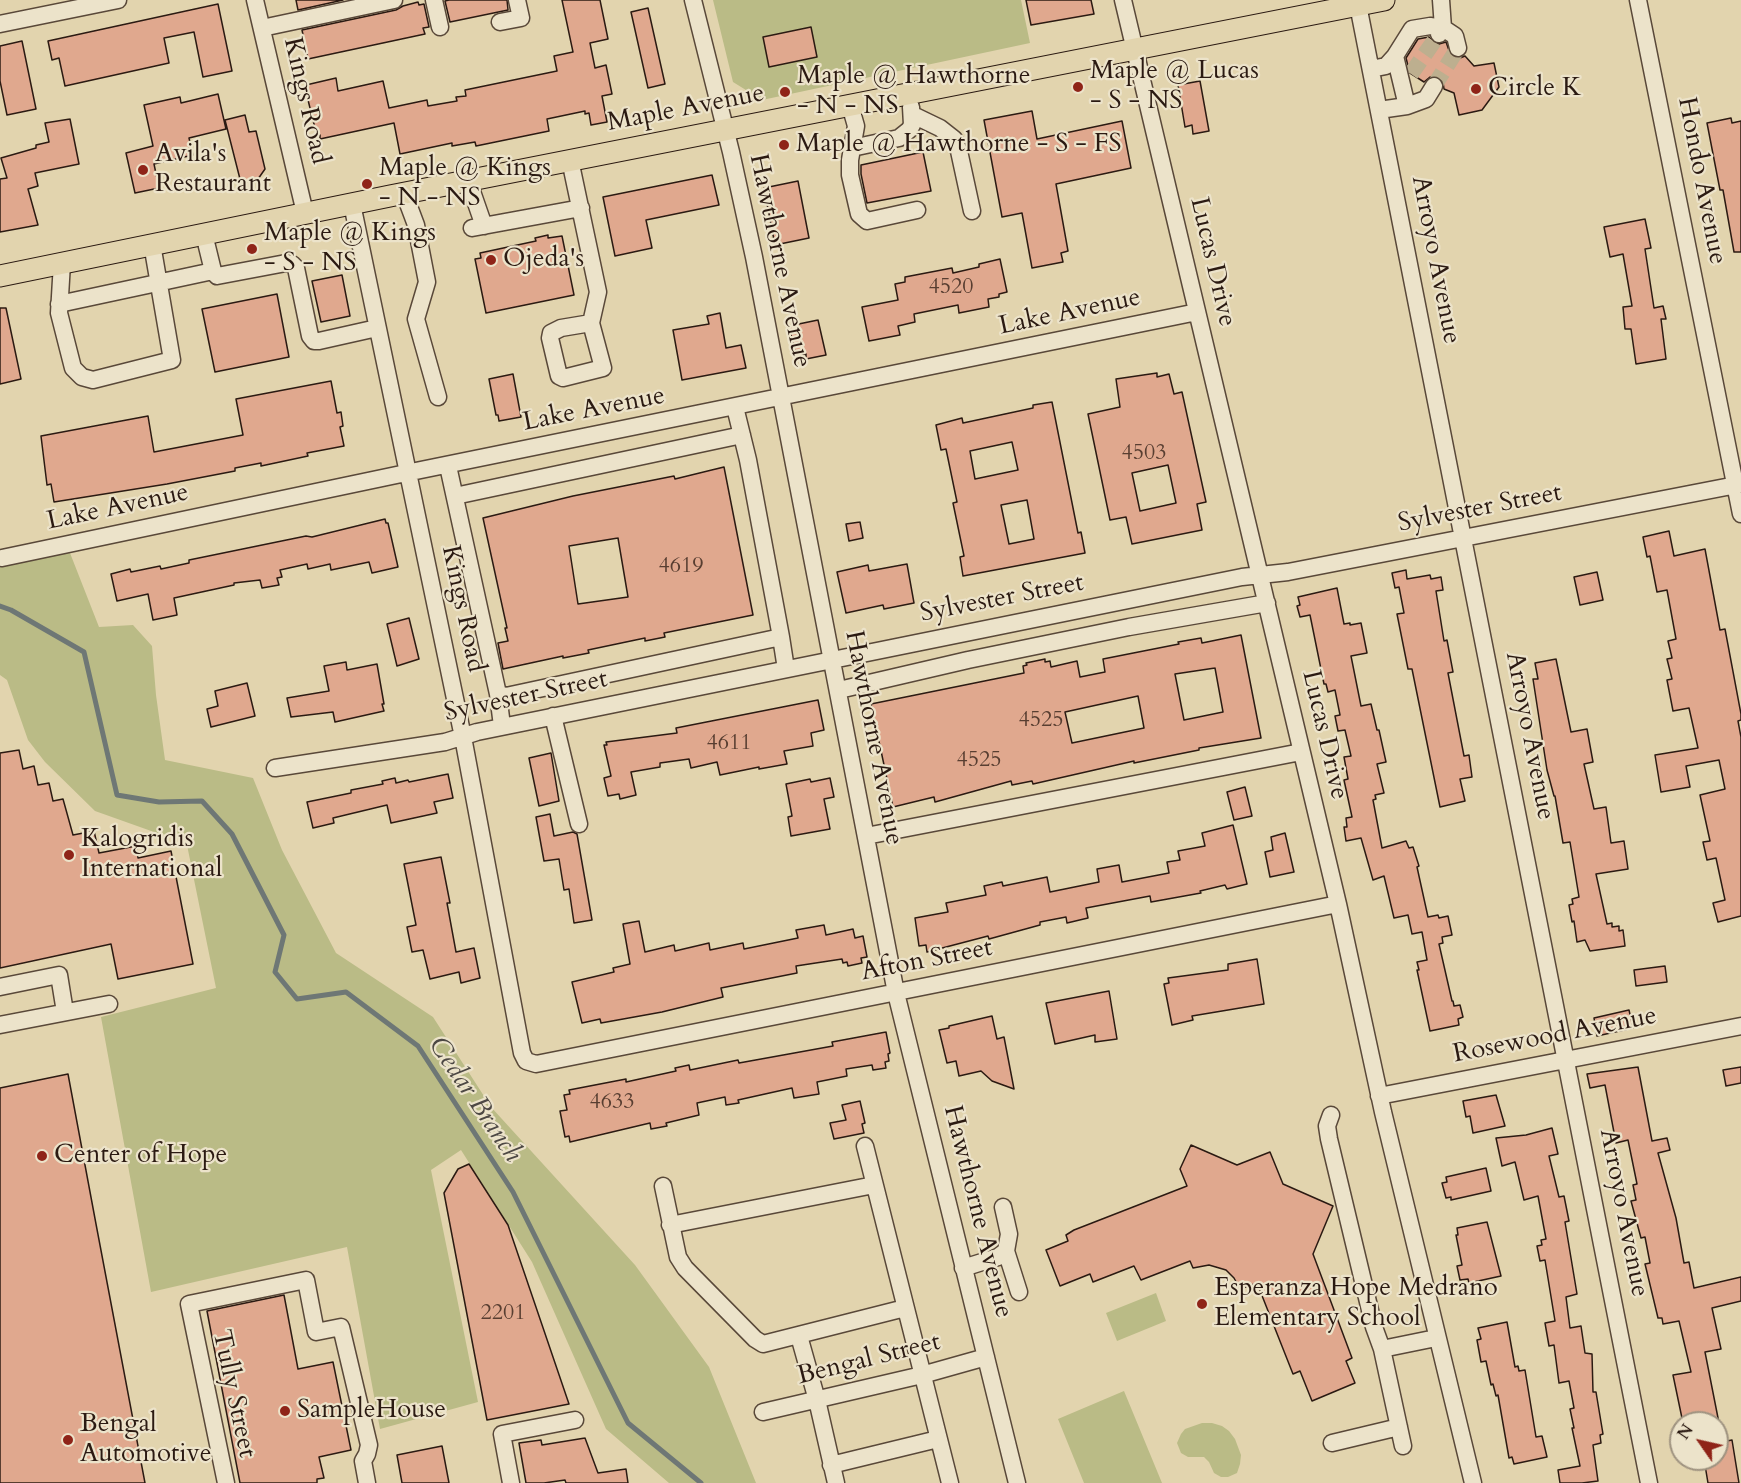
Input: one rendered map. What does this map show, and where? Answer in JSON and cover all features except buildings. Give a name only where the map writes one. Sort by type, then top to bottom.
[{"type":"main road","name":"Maple Avenue","points":[[0,276],[468,180],[1358,3],[1384,0]]},
{"type":"street","points":[[0,24],[118,0]]},
{"type":"street","name":"Kings Road","points":[[255,0],[305,213]]},
{"type":"street","points":[[261,27],[394,0]]},
{"type":"street","points":[[434,0],[440,27]]},
{"type":"street","points":[[500,22],[521,18],[517,0]]},
{"type":"street","name":"Hawthorne Avenue","points":[[693,0],[751,246],[896,993],[1017,1483]]},
{"type":"street","name":"Lucas Drive","points":[[1123,0],[1338,904],[1379,1096],[1436,1338],[1473,1483]]},
{"type":"street","points":[[1441,0],[1441,31]]},
{"type":"street","name":"Hondo Avenue","points":[[1638,0],[1738,485],[1741,514]]},
{"type":"street","name":"Arroyo Avenue","points":[[1358,3],[1649,1483]]},
{"type":"street","points":[[1371,69],[1386,66],[1412,29],[1430,26],[1455,36],[1458,48]]},
{"type":"street","points":[[1395,56],[1407,81],[1407,106]]},
{"type":"street","points":[[1379,110],[1407,106],[1426,99],[1434,86]]},
{"type":"street","points":[[852,148],[898,138],[909,130],[913,115],[908,94]]},
{"type":"street","points":[[850,105],[856,126],[850,176],[859,214],[863,220],[867,221],[917,210]]},
{"type":"street","points":[[913,115],[940,128],[954,139],[972,211]]},
{"type":"street","points":[[570,160],[598,292],[591,323]]},
{"type":"street","points":[[468,180],[478,227],[580,208]]},
{"type":"street","points":[[404,193],[416,225],[428,282],[416,319],[438,397]]},
{"type":"street","name":"Kings Road","points":[[352,204],[406,473],[463,737],[522,1053],[526,1061]]},
{"type":"street","points":[[204,234],[213,271],[218,276],[286,263],[292,264],[296,268],[310,336],[314,340],[319,341],[377,328]]},
{"type":"street","points":[[62,263],[59,313],[73,368],[82,377],[93,380],[172,360],[152,244]]},
{"type":"street","points":[[59,304],[213,271]]},
{"type":"street","name":"Lake Avenue","points":[[2,558],[1197,312]]},
{"type":"street","points":[[735,407],[786,669]]},
{"type":"street","points":[[455,496],[742,435]]},
{"type":"street","points":[[448,466],[498,693],[502,726]]},
{"type":"street","name":"Sylvester Street","points":[[275,768],[445,741],[502,726],[1259,574],[1288,572],[1738,485]]},
{"type":"street","points":[[839,690],[979,657],[1129,627],[1267,603]]},
{"type":"street","points":[[498,693],[506,696],[781,636]]},
{"type":"street","points":[[553,716],[579,824]]},
{"type":"street","points":[[866,836],[1301,752]]},
{"type":"street","name":"Afton Street","points":[[526,1061],[536,1064],[1338,904]]},
{"type":"street","points":[[0,987],[59,975],[65,1012]]},
{"type":"street","points":[[0,1024],[109,1004]]},
{"type":"street","name":"Rosewood Avenue","points":[[1379,1096],[1741,1026]]},
{"type":"street","points":[[1331,1115],[1327,1126],[1329,1139],[1374,1327],[1382,1349],[1403,1446]]},
{"type":"street","points":[[865,1146],[950,1483]]},
{"type":"street","points":[[670,1225],[874,1185]]},
{"type":"street","points":[[663,1186],[678,1257],[685,1268],[755,1339],[764,1344],[905,1308]]},
{"type":"street","points":[[1003,1208],[1009,1234],[1006,1251],[1019,1292]]},
{"type":"street","points":[[963,1268],[998,1257],[1006,1251]]},
{"type":"street","name":"Tully Street","points":[[226,1483],[189,1304],[306,1280],[316,1332],[341,1327],[369,1445],[363,1461],[368,1483]]},
{"type":"street","points":[[799,1336],[836,1483]]},
{"type":"street","points":[[1382,1349],[1436,1338]]},
{"type":"street","name":"Bengal Street","points":[[764,1412],[922,1375],[986,1356]]},
{"type":"street","points":[[511,1483],[502,1434],[575,1420]]},
{"type":"street","points":[[1332,1443],[1399,1427]]},
{"type":"street","points":[[831,1465],[938,1439]]},
{"type":"green space","points":[[713,0],[1021,0],[1030,43],[762,100],[733,82]]},
{"type":"green space","points":[[70,553],[99,627],[133,625],[152,646],[165,760],[253,778],[282,850],[336,953],[433,1017],[491,1107],[635,1265],[709,1367],[756,1483],[669,1483],[606,1429],[532,1262],[461,1150],[431,1170],[478,1402],[380,1429],[347,1247],[151,1292],[101,1017],[216,988],[186,840],[154,832],[95,811],[45,762],[28,740],[7,680],[0,675],[0,564]]},
{"type":"green space","points":[[1156,1293],[1166,1321],[1117,1341],[1106,1313]]},
{"type":"green space","points":[[1124,1391],[1162,1483],[1084,1483],[1058,1419]]},
{"type":"green space","points":[[1202,1423],[1222,1426],[1235,1439],[1241,1455],[1237,1473],[1221,1477],[1214,1473],[1204,1457],[1188,1457],[1181,1453],[1177,1443],[1181,1434],[1185,1429]]},
{"type":"waterway","name":"Cedar Branch","points":[[0,606],[84,652],[117,795],[159,802],[202,801],[232,834],[284,935],[275,972],[297,999],[346,992],[418,1046],[513,1192],[628,1423],[701,1483]]},
{"type":"tunnel","points":[[1411,74],[1439,34]]},
{"type":"tunnel","points":[[1434,86],[1458,48]]},
{"type":"place","name":"Maple @ Lucas - S - NS","points":[[1078,87]]},
{"type":"place","name":"Circle K","points":[[1476,89]]},
{"type":"place","name":"Maple @ Hawthorne - N - NS","points":[[785,92]]},
{"type":"place","name":"Maple @ Hawthorne - S - FS","points":[[784,145]]},
{"type":"place","name":"Avila's Restaurant","points":[[143,170]]},
{"type":"place","name":"Maple @ Kings - N - NS","points":[[367,184]]},
{"type":"place","name":"Maple @ Kings - S - NS","points":[[252,249]]},
{"type":"place","name":"Ojeda's","points":[[491,260]]},
{"type":"place","name":"Kalogridis International","points":[[69,855]]},
{"type":"place","name":"Center of Hope","points":[[42,1156]]},
{"type":"place","name":"Esperanza Hope Medrano Elementary School","points":[[1202,1304]]},
{"type":"place","name":"SampleHouse","points":[[285,1411]]},
{"type":"place","name":"Bengal Automotive","points":[[68,1440]]}]
